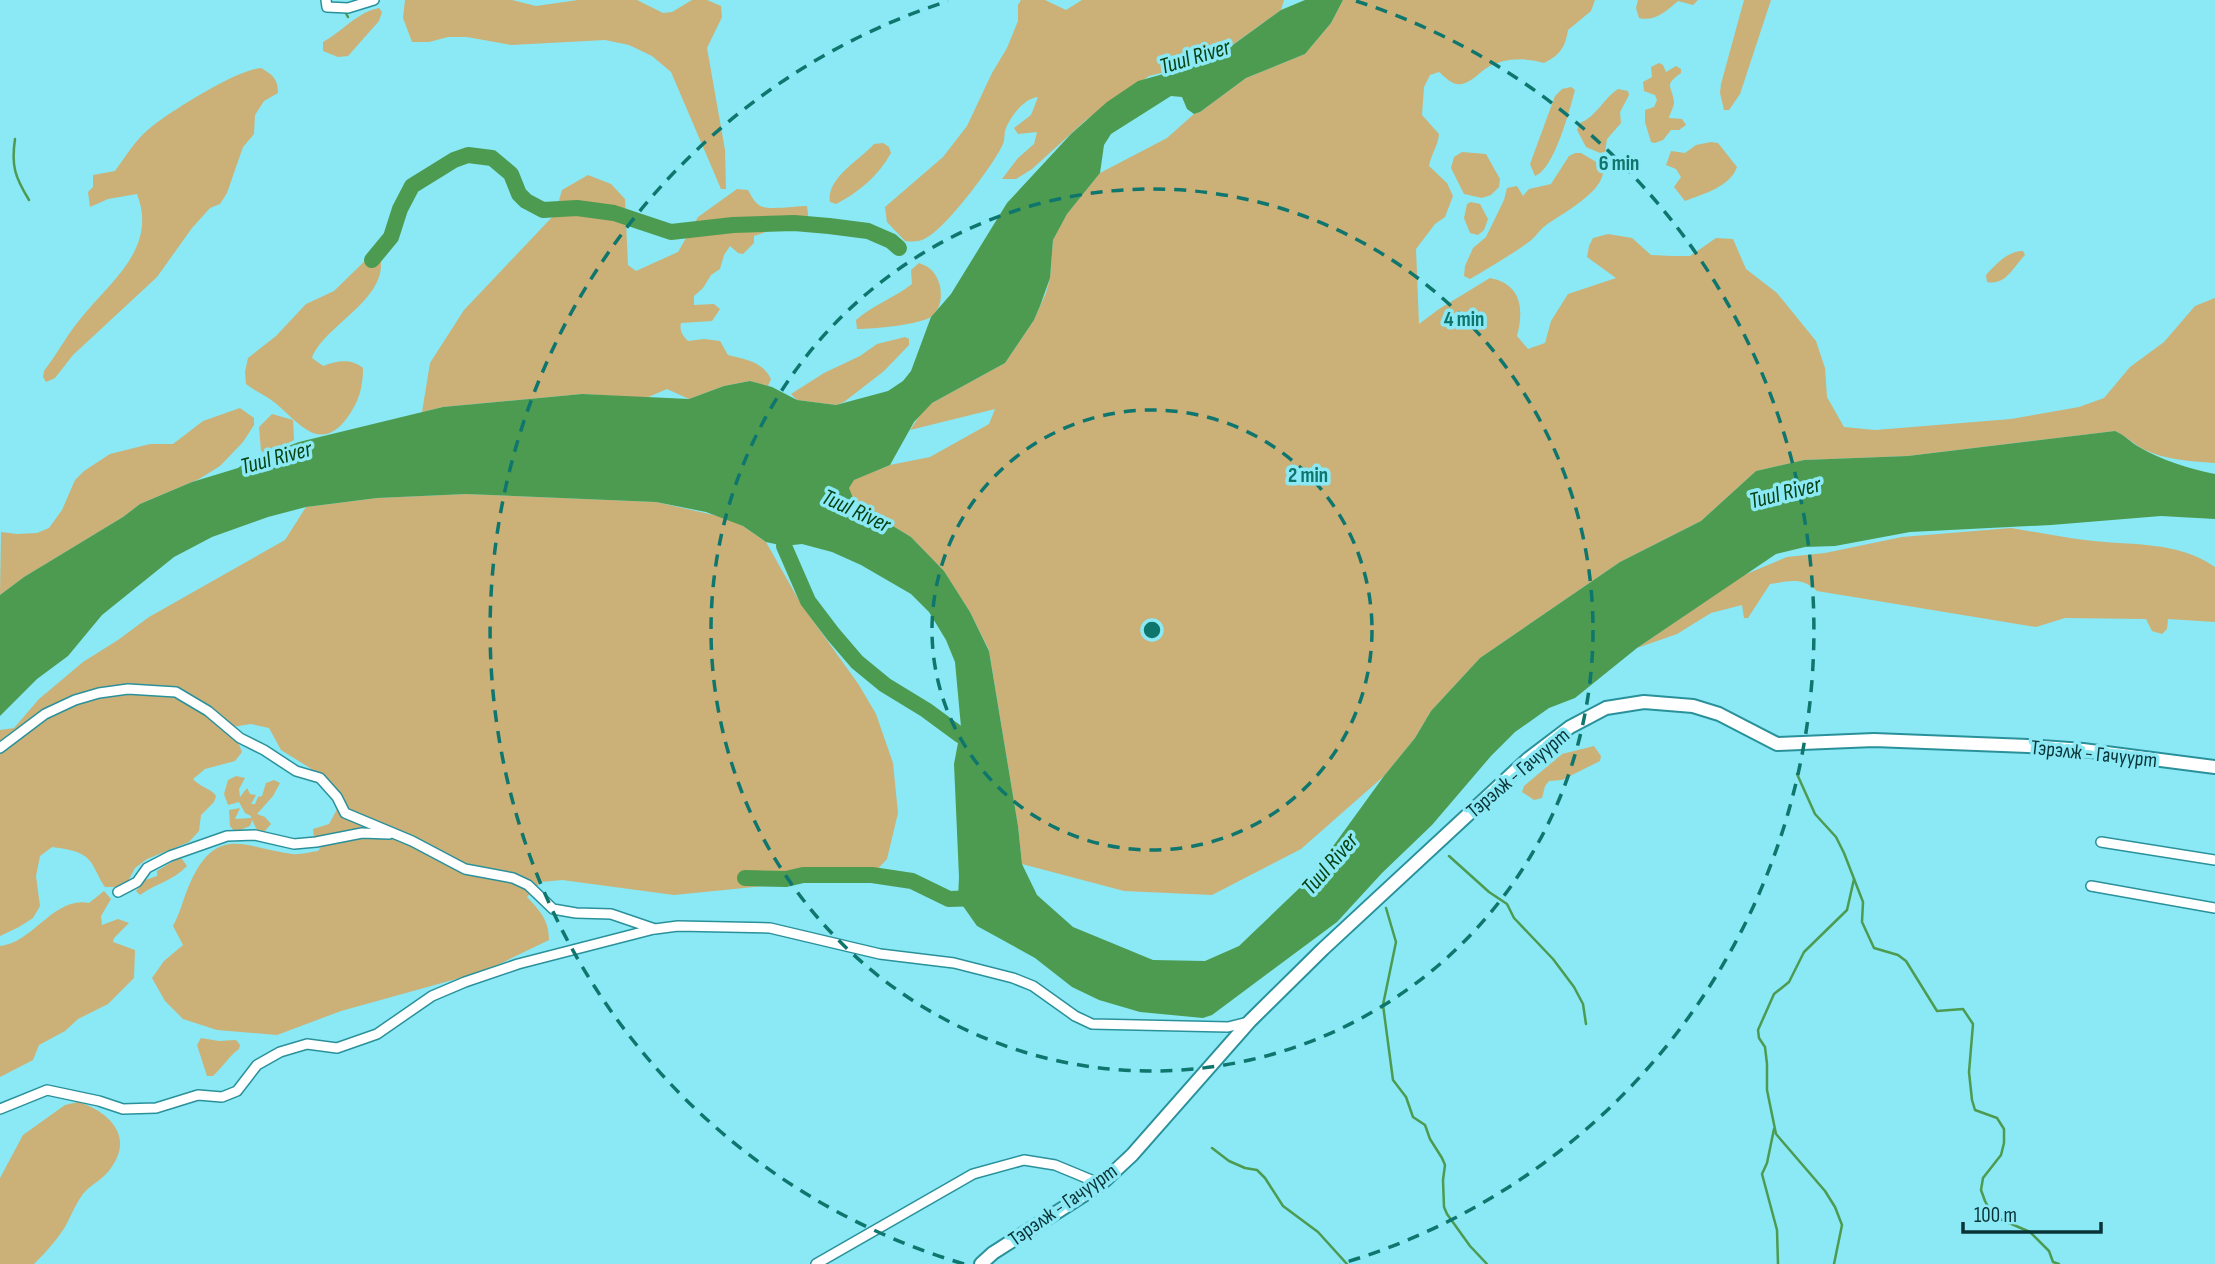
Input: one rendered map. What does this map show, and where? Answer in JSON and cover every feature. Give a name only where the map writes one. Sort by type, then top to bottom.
[{"type":"main road","name":"Тэрэлж - Гачуурт","points":[[981,1264],[1101,1184],[1132,1155],[1250,1021],[1332,940],[1528,760],[1570,727],[1606,708],[1644,702],[1693,706],[1719,714],[1777,744],[1874,740],[2028,746],[2083,750],[2215,767]]},
{"type":"street","points":[[326,0],[327,7],[348,8],[374,0]]},
{"type":"street","points":[[0,748],[45,713],[75,700],[128,689],[176,692],[208,711],[240,738],[296,771],[320,778],[337,797],[345,813],[465,869],[513,878],[528,885],[553,909],[611,914],[655,929]]},
{"type":"street","points":[[118,892],[137,882],[146,868],[170,856],[227,836],[256,835],[294,844],[362,834],[394,834]]},
{"type":"street","points":[[2101,842],[2215,860]]},
{"type":"street","points":[[2091,886],[2215,908]]},
{"type":"street","points":[[0,1109],[47,1090],[99,1101],[124,1110],[156,1108],[198,1095],[222,1097],[237,1091],[257,1065],[280,1052],[307,1044],[337,1048],[377,1034],[432,996],[465,982],[519,964],[655,929],[678,926],[770,928],[880,954],[954,963],[1033,986],[1075,1016],[1092,1024],[1228,1027],[1250,1021]]},
{"type":"street","points":[[816,1264],[973,1174],[1024,1160],[1055,1165],[1101,1184]]},
{"type":"shaded area","points":[[405,0],[512,0],[536,6],[578,0],[637,0],[663,13],[672,12],[692,0],[707,0],[721,6],[722,17],[707,48],[725,150],[726,189],[721,189],[671,72],[652,56],[629,45],[605,40],[511,45],[467,37],[448,37],[429,42],[412,42],[403,18]]},
{"type":"shaded area","points":[[1021,0],[1045,0],[1066,10],[1082,0],[1284,0],[1281,10],[1217,56],[1203,63],[1149,76],[1086,120],[1032,169],[1016,179],[1002,179],[1018,158],[1034,144],[1037,132],[1018,134],[1014,128],[1031,115],[1038,97],[1028,101],[1010,120],[997,156],[956,210],[926,238],[905,241],[887,222],[885,207],[943,157],[967,126],[1007,48],[1018,21],[1018,5]]},
{"type":"shaded area","points":[[1343,0],[1595,0],[1591,11],[1568,30],[1561,50],[1544,63],[1522,59],[1506,61],[1485,69],[1462,84],[1453,83],[1439,72],[1430,75],[1424,87],[1422,115],[1439,134],[1429,166],[1447,183],[1453,196],[1445,217],[1435,224],[1416,249],[1419,324],[1490,278],[1501,281],[1514,292],[1520,308],[1517,336],[1528,349],[1545,343],[1551,321],[1568,294],[1616,278],[1587,257],[1593,238],[1608,234],[1632,238],[1651,255],[1672,256],[1690,256],[1716,238],[1733,239],[1746,269],[1777,293],[1816,341],[1825,368],[1827,397],[1844,427],[1875,430],[2011,419],[2079,407],[2104,398],[2130,367],[2164,342],[2195,306],[2215,298],[2215,463],[2156,454],[2115,431],[1908,456],[1804,460],[1756,471],[1701,521],[1620,562],[1480,658],[1431,711],[1415,738],[1384,776],[1301,849],[1212,895],[1124,891],[1022,864],[989,650],[970,612],[944,571],[911,537],[855,503],[848,488],[853,480],[890,465],[930,457],[989,424],[995,409],[910,430],[932,403],[1005,363],[1034,320],[1046,293],[1053,240],[1067,214],[1100,173],[1167,138],[1194,114],[1246,78],[1305,54],[1331,23]]},
{"type":"shaded area","points":[[1638,0],[1698,0],[1693,5],[1678,1],[1660,15],[1645,19],[1639,18],[1636,8]]},
{"type":"shaded area","points":[[1744,0],[1771,0],[1740,94],[1729,110],[1724,110],[1721,84]]},
{"type":"shaded area","points":[[379,8],[382,12],[379,21],[348,56],[338,57],[323,51],[323,42],[357,18]]},
{"type":"shaded area","points":[[1659,63],[1666,72],[1676,66],[1681,69],[1681,73],[1670,83],[1674,102],[1669,118],[1682,119],[1686,125],[1679,130],[1671,130],[1663,140],[1655,143],[1651,142],[1645,122],[1645,110],[1654,107],[1657,100],[1655,95],[1644,91],[1643,82],[1652,77],[1651,67]]},
{"type":"shaded area","points":[[261,68],[274,78],[278,93],[264,101],[255,115],[254,134],[243,147],[227,193],[220,204],[210,208],[192,228],[157,277],[73,355],[55,378],[46,382],[44,371],[76,324],[128,262],[141,231],[142,213],[137,194],[108,199],[90,207],[88,192],[93,187],[93,175],[115,171],[145,132],[188,102],[220,83]]},
{"type":"shaded area","points":[[1571,87],[1575,90],[1555,151],[1549,163],[1535,176],[1530,164],[1555,96],[1562,89]]},
{"type":"shaded area","points":[[1618,89],[1628,91],[1629,95],[1620,112],[1621,123],[1607,139],[1605,152],[1600,153],[1586,147],[1577,130],[1580,123],[1591,116]]},
{"type":"shaded area","points":[[883,143],[889,147],[891,153],[874,176],[844,200],[836,204],[830,202],[830,193],[838,177],[874,144]]},
{"type":"shaded area","points":[[1718,143],[1737,167],[1722,185],[1685,201],[1674,187],[1681,177],[1676,169],[1666,165],[1671,151],[1685,153],[1696,145]]},
{"type":"shaded area","points":[[1462,152],[1486,154],[1500,179],[1499,187],[1491,195],[1482,198],[1464,194],[1451,168],[1454,157]]},
{"type":"shaded area","points":[[1581,153],[1603,166],[1603,175],[1591,193],[1515,251],[1470,279],[1464,276],[1465,266],[1473,248],[1486,237],[1507,188],[1517,186],[1523,196],[1529,189],[1551,184],[1569,156]]},
{"type":"shaded area","points":[[588,175],[611,184],[625,199],[628,265],[636,271],[678,252],[698,217],[737,189],[748,190],[762,207],[807,206],[809,222],[793,230],[772,230],[754,236],[754,243],[743,254],[730,246],[720,269],[711,275],[694,296],[694,305],[714,304],[720,309],[712,321],[681,323],[682,333],[688,341],[720,341],[728,355],[763,368],[771,379],[768,386],[750,381],[724,386],[689,399],[667,389],[646,398],[582,394],[443,407],[422,412],[430,363],[464,310],[555,214],[562,190]]},
{"type":"shaded area","points":[[1467,204],[1480,204],[1488,219],[1484,230],[1478,235],[1470,233],[1464,218]]},
{"type":"shaded area","points":[[2023,251],[2025,255],[2009,274],[1999,281],[1987,282],[1986,275],[1998,263],[2012,253]]},
{"type":"shaded area","points":[[373,253],[380,256],[380,271],[375,285],[354,311],[329,334],[312,358],[323,366],[344,361],[363,368],[360,394],[355,406],[337,429],[327,434],[318,434],[300,425],[274,402],[246,384],[248,358],[276,336],[306,304],[334,291]]},
{"type":"shaded area","points":[[919,263],[930,269],[939,282],[941,298],[935,313],[926,319],[907,324],[857,329],[856,320],[912,284],[911,270]]},
{"type":"shaded area","points":[[905,337],[909,339],[909,345],[884,371],[844,402],[836,405],[797,400],[791,394],[877,344]]},
{"type":"shaded area","points":[[240,408],[254,418],[254,425],[243,442],[220,466],[199,479],[140,504],[0,595],[1,532],[37,533],[49,528],[62,510],[75,480],[110,454],[150,444],[173,444],[203,421]]},
{"type":"shaded area","points":[[272,414],[293,420],[294,440],[267,454],[261,451],[259,427]]},
{"type":"shaded area","points":[[466,494],[656,502],[727,518],[766,542],[801,604],[859,685],[876,714],[893,763],[898,813],[887,859],[872,875],[674,895],[562,880],[541,882],[527,897],[540,911],[549,940],[485,971],[341,1011],[277,1035],[217,1030],[183,1019],[165,1001],[152,978],[164,961],[183,945],[173,926],[191,881],[201,863],[222,846],[247,845],[295,854],[318,851],[324,843],[314,838],[313,829],[329,824],[341,802],[310,768],[281,750],[269,728],[251,724],[232,727],[242,752],[235,761],[205,769],[193,779],[216,796],[214,802],[201,815],[199,831],[189,842],[147,859],[135,868],[127,883],[115,887],[105,887],[92,864],[82,854],[52,847],[40,856],[36,876],[40,906],[33,918],[0,936],[0,730],[14,728],[39,699],[83,662],[149,617],[285,540],[306,507],[377,498]]},
{"type":"shaded area","points":[[2011,528],[2085,540],[2169,548],[2200,558],[2215,567],[2215,622],[2168,619],[2167,629],[2162,634],[2152,631],[2146,619],[2065,618],[2036,627],[1817,591],[1801,582],[1790,581],[1770,584],[1748,618],[1744,618],[1742,605],[1711,613],[1677,634],[1637,648],[1744,575],[1787,557],[1825,553],[1902,537]]},
{"type":"shaded area","points":[[1594,746],[1601,756],[1600,761],[1562,780],[1549,781],[1542,798],[1534,800],[1522,792],[1524,786],[1562,754]]},
{"type":"shaded area","points":[[236,776],[245,778],[239,789],[240,797],[247,788],[250,794],[256,795],[251,804],[255,804],[258,797],[262,796],[266,783],[274,780],[280,783],[273,796],[257,814],[265,817],[271,824],[264,832],[258,832],[252,820],[250,826],[235,832],[230,826],[229,810],[240,808],[235,819],[251,818],[239,802],[228,805],[224,794],[228,780]]},
{"type":"shaded area","points":[[178,858],[187,866],[182,871],[140,895],[136,891],[145,880],[157,876],[157,871]]},
{"type":"shaded area","points":[[104,891],[111,899],[101,916],[102,925],[118,919],[129,923],[113,942],[135,950],[134,978],[108,1004],[78,1019],[65,1031],[39,1045],[33,1060],[0,1077],[0,946],[23,937],[65,906],[89,903]]},
{"type":"shaded area","points":[[201,1038],[236,1040],[240,1045],[213,1076],[207,1076],[197,1045]]},
{"type":"shaded area","points":[[78,1102],[99,1112],[115,1126],[120,1145],[118,1156],[108,1172],[83,1194],[62,1232],[34,1264],[0,1264],[0,1178],[23,1135],[65,1105]]},
{"type":"water","name":"Tuul River","points":[[1305,0],[1343,0],[1331,23],[1305,54],[1246,78],[1200,112],[1194,114],[1187,109],[1182,97],[1171,96],[1111,134],[1104,145],[1100,173],[1067,214],[1053,240],[1050,278],[1034,320],[1005,363],[932,403],[914,422],[890,465],[854,480],[849,488],[855,503],[911,537],[944,571],[970,612],[989,651],[1022,864],[1037,895],[1073,927],[1153,960],[1205,961],[1239,946],[1310,878],[1415,738],[1431,711],[1480,658],[1620,562],[1701,521],[1756,471],[1804,460],[1908,456],[2115,431],[2157,456],[2215,474],[2215,519],[2161,516],[1910,532],[1835,546],[1805,547],[1776,554],[1637,648],[1575,698],[1549,708],[1515,732],[1432,825],[1382,873],[1337,922],[1212,1015],[1203,1018],[1140,1012],[1099,1000],[1072,987],[1035,958],[977,926],[958,899],[954,764],[961,727],[955,662],[946,640],[929,612],[911,594],[861,565],[832,552],[802,544],[784,546],[766,542],[743,526],[706,512],[656,502],[466,494],[377,498],[306,507],[268,517],[212,537],[174,557],[102,615],[68,656],[37,679],[0,716],[0,595],[140,504],[299,442],[443,407],[582,394],[689,399],[724,386],[750,381],[772,387],[797,400],[836,405],[888,391],[903,381],[911,371],[931,317],[951,294],[1007,203],[1071,134],[1107,102],[1138,81],[1203,63],[1281,10]]},
{"type":"waterway","points":[[344,10],[348,17]]},
{"type":"waterway","points":[[15,139],[15,171],[29,200]]},
{"type":"waterway","points":[[372,260],[391,237],[400,209],[412,186],[454,160],[468,155],[492,158],[511,174],[519,194],[543,210],[577,208],[614,213],[671,232],[733,225],[794,223],[829,226],[868,231],[891,241],[899,248]]},
{"type":"waterway","points":[[787,525],[784,546],[808,601],[857,662],[885,685],[978,745]]},
{"type":"waterway","points":[[1797,774],[1815,814],[1836,837],[1844,853],[1863,902],[1862,922],[1874,948],[1898,955],[1906,961],[1937,1011],[1963,1009],[1973,1024],[1969,1072],[1972,1100],[1975,1110],[1997,1118],[2004,1129],[2001,1155],[1983,1178],[1981,1190],[1993,1216],[2030,1232],[2049,1251],[2053,1262],[2059,1264]]},
{"type":"waterway","points":[[1449,856],[1489,892],[1507,904],[1514,918],[1553,959],[1583,1004],[1586,1024]]},
{"type":"waterway","points":[[745,878],[872,875],[912,881],[949,899],[979,898]]},
{"type":"waterway","points":[[1834,1264],[1842,1225],[1825,1191],[1776,1134],[1767,1090],[1765,1047],[1759,1038],[1758,1030],[1774,994],[1789,982],[1804,952],[1847,910],[1854,879]]},
{"type":"waterway","points":[[1386,908],[1396,942],[1383,1005],[1393,1080],[1406,1097],[1413,1117],[1425,1125],[1445,1165],[1444,1207],[1447,1214],[1487,1264]]},
{"type":"waterway","points":[[1774,1129],[1762,1174],[1777,1230],[1778,1264]]},
{"type":"waterway","points":[[1212,1148],[1229,1161],[1257,1170],[1283,1206],[1318,1232],[1347,1264]]}]
